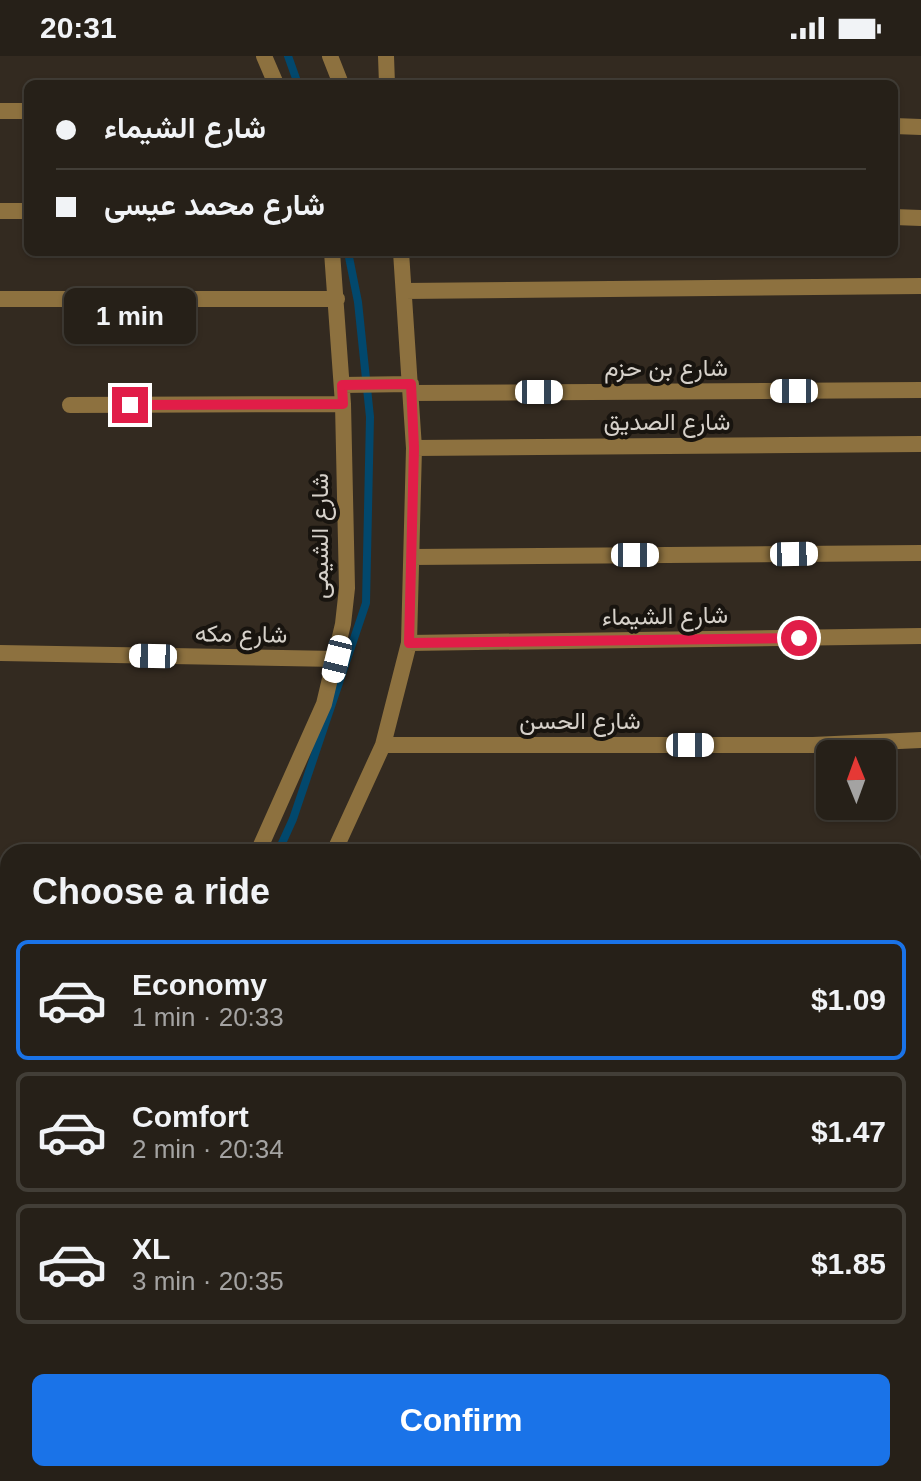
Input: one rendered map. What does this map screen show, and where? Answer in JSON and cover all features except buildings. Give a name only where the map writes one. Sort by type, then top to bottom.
[{"type":"street","points":[[264,56],[274,80]]},
{"type":"street","points":[[330,56],[339,80]]},
{"type":"street","points":[[386,56],[387,80]]},
{"type":"street","points":[[0,111],[24,111]]},
{"type":"street","points":[[898,126],[921,127]]},
{"type":"street","points":[[0,211],[24,211]]},
{"type":"street","points":[[898,217],[921,218]]},
{"type":"street","name":"شارع الشيمى","points":[[262,844],[315,726],[337,659],[347,588],[343,404],[332,256]]},
{"type":"street","points":[[338,844],[383,745],[409,643],[414,448],[401,256]]},
{"type":"street","points":[[404,291],[921,286]]},
{"type":"street","points":[[0,299],[337,299]]},
{"type":"street","name":"شارع بن حزم","points":[[342,385],[411,388],[921,390]]},
{"type":"street","points":[[70,405],[343,404]]},
{"type":"street","name":"شارع الصديق","points":[[414,448],[921,444]]},
{"type":"street","points":[[412,557],[921,553]]},
{"type":"street","name":"شارع الشيماء","points":[[409,643],[921,636]]},
{"type":"street","name":"شارع مكه","points":[[0,653],[337,659]]},
{"type":"street","name":"شارع الحسن","points":[[383,745],[797,745],[921,740]]},
{"type":"waterway","points":[[288,56],[297,80]]},
{"type":"waterway","points":[[282,844],[293,819],[366,603],[370,417],[358,302],[349,256]]},
{"type":"route","points":[[130,405],[343,404],[342,385],[411,384],[414,448],[409,643],[799,638]]}]
